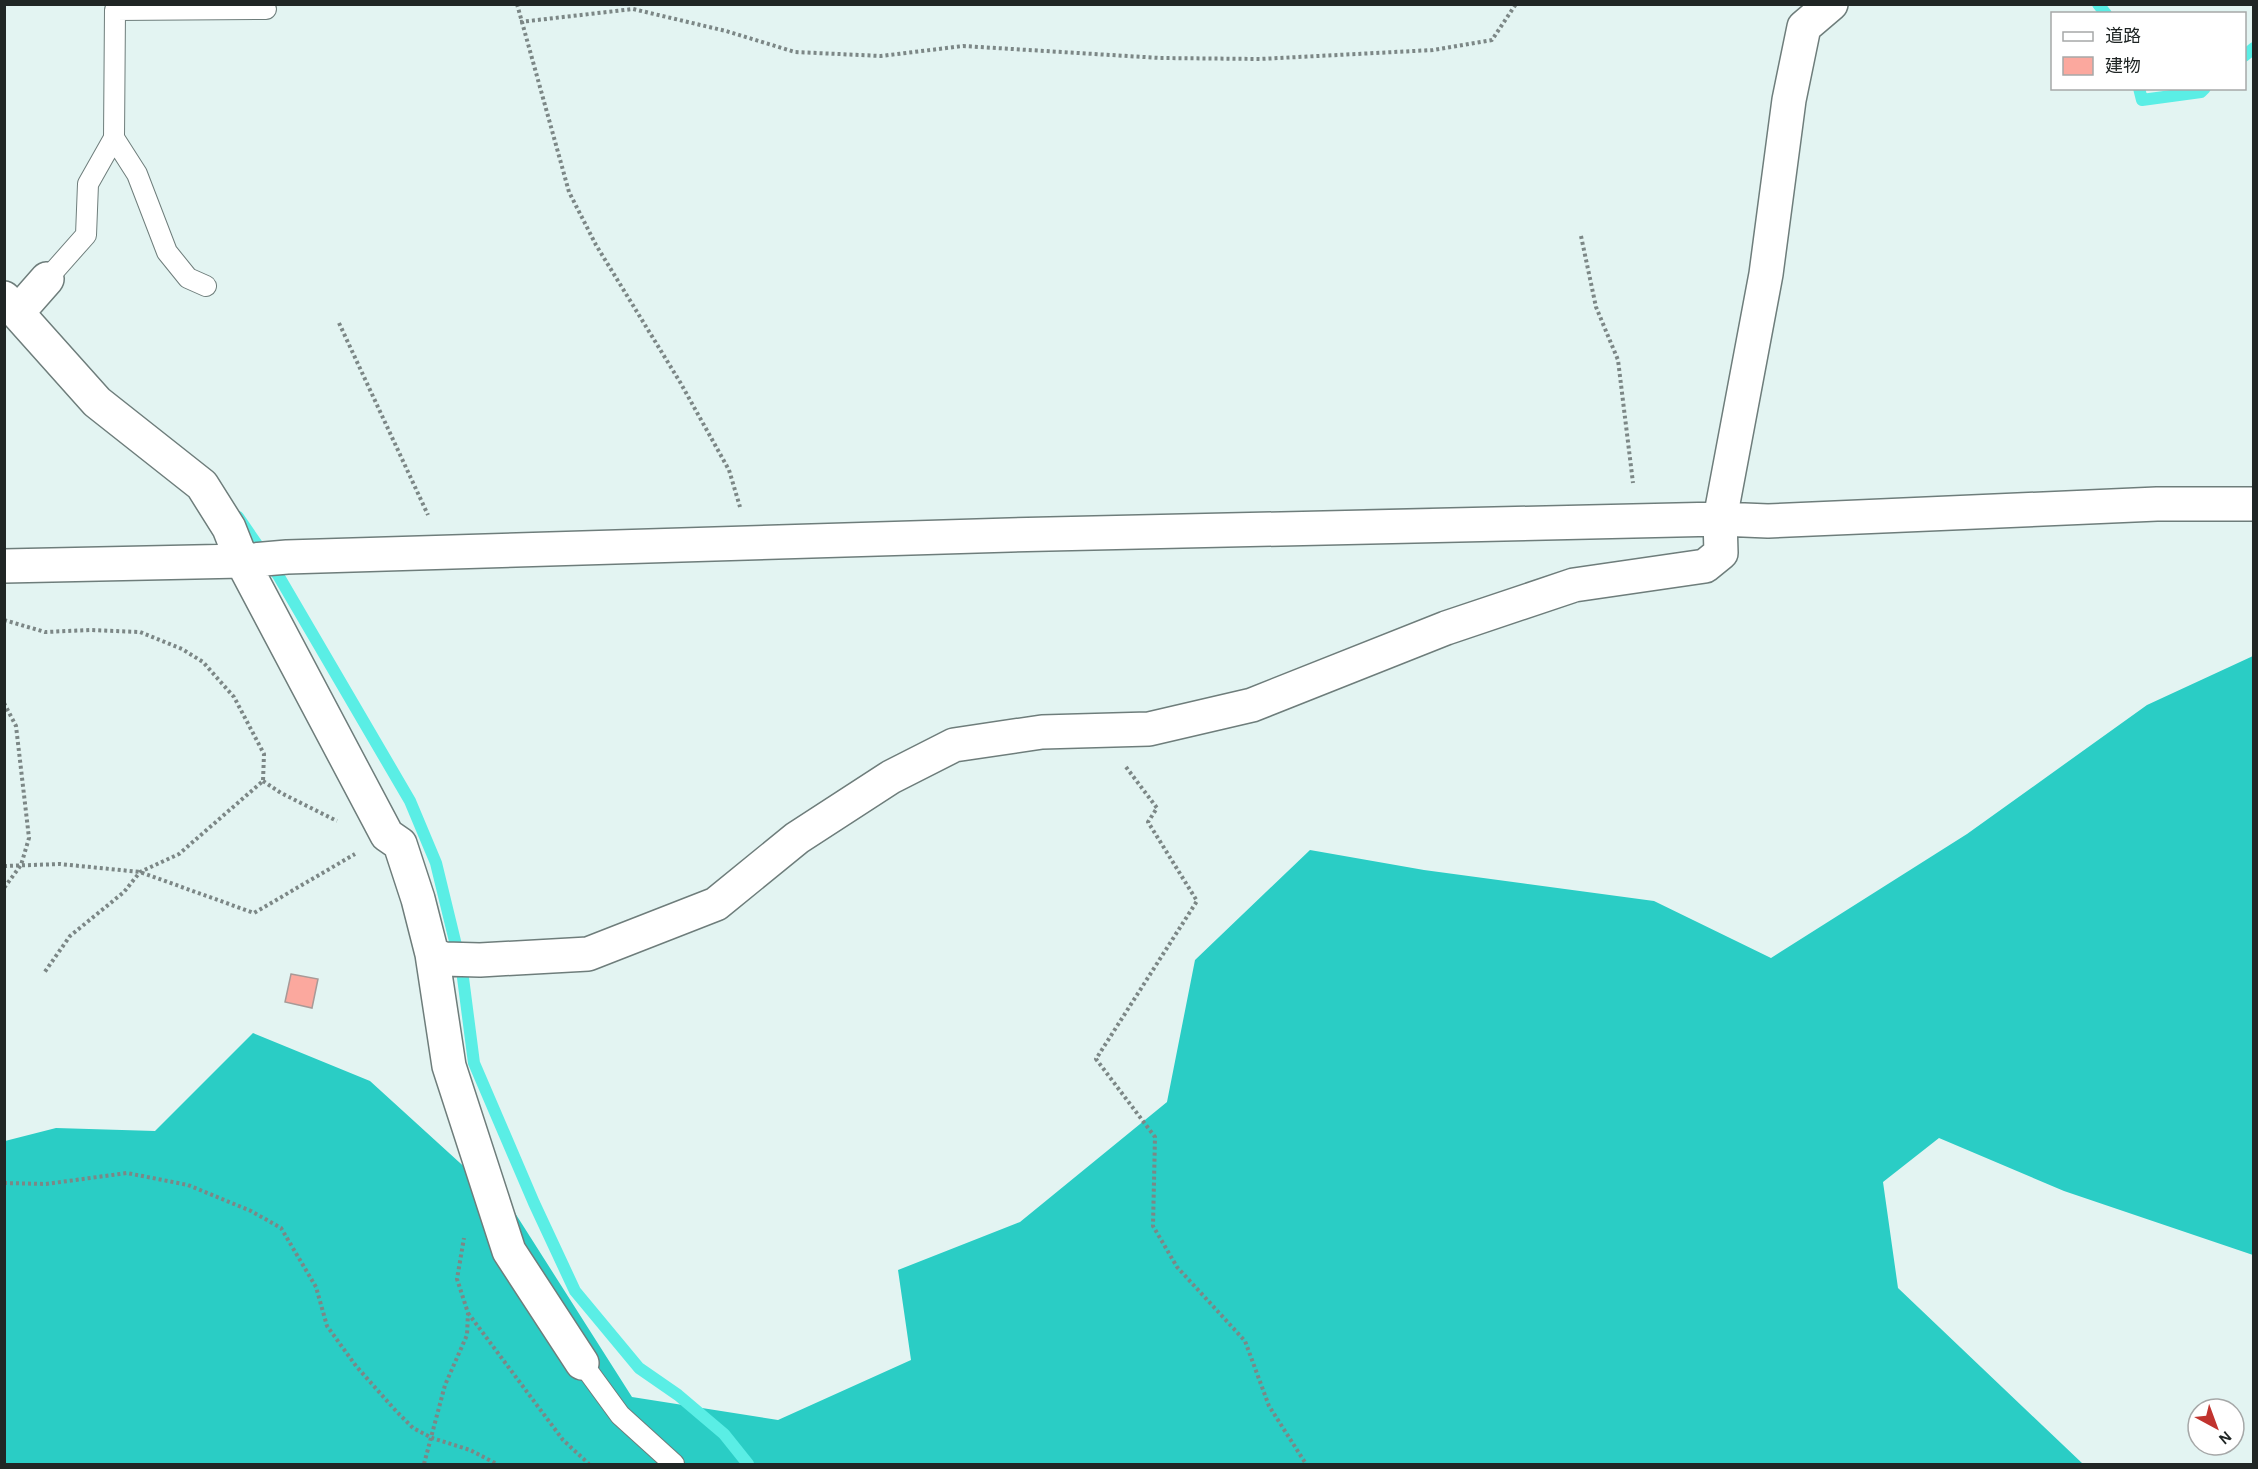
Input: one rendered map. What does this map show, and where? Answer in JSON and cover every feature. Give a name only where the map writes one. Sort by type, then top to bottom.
[{"type":"street","points":[[438,957],[480,960],[588,954],[716,904],[796,838],[891,777],[954,745],[1042,732],[1149,729],[1252,705],[1446,628],[1574,585],[1705,566],[1721,553],[1720,519],[1767,274],[1788,100],[1804,27],[1831,4]]},
{"type":"street","points":[[47,279],[14,306],[97,402],[202,485],[248,560],[387,835],[400,844],[438,957],[449,1066],[509,1251],[582,1363]]},
{"type":"street","points":[[4,566],[752,543],[1720,519],[1768,520],[2157,504],[2253,504]]},
{"type":"lane","points":[[47,279],[86,235],[88,184],[114,138],[116,10],[266,9]]},
{"type":"lane","points":[[114,138],[137,174],[167,252],[188,278],[206,286]]},
{"type":"lane","points":[[582,1363],[620,1415],[674,1464]]},
{"type":"path","points":[[517,4],[520,22],[569,192],[596,245],[674,372],[729,470],[752,543]]},
{"type":"path","points":[[520,22],[633,9],[726,30],[795,52],[881,56],[963,46],[1160,58],[1260,59],[1433,50],[1492,40],[1516,4]]},
{"type":"path","points":[[1581,236],[1596,307],[1617,360],[1627,444],[1640,521]]},
{"type":"path","points":[[339,323],[445,552]]},
{"type":"path","points":[[4,620],[45,632],[90,630],[140,632],[182,649],[203,662],[234,697],[264,754],[263,781],[179,854],[141,872],[124,892],[70,936],[44,973]]},
{"type":"path","points":[[4,703],[16,726],[28,838],[21,865],[4,888]]},
{"type":"path","points":[[1099,730],[1157,808],[1148,822],[1197,901],[1096,1059],[1155,1137],[1153,1226],[1177,1267],[1245,1341],[1269,1406],[1306,1464]]},
{"type":"path","points":[[263,781],[330,819],[387,835]]},
{"type":"path","points":[[4,866],[60,864],[141,872],[254,913],[387,835]]},
{"type":"path","points":[[4,1183],[46,1184],[127,1173],[188,1185],[251,1211],[281,1228],[316,1287],[327,1326],[356,1366],[413,1428],[432,1438],[470,1450],[497,1464]]},
{"type":"path","points":[[490,1192],[464,1235],[457,1279],[468,1313],[564,1440],[589,1464]]},
{"type":"path","points":[[424,1464],[446,1385],[467,1335],[468,1313]]},
{"type":"shaded area","points":[[2253,656],[2253,1255],[2064,1191],[1939,1138],[1883,1182],[1898,1288],[2083,1464],[5,1464],[5,1141],[56,1128],[155,1131],[253,1033],[370,1081],[515,1213],[632,1397],[778,1420],[911,1360],[898,1270],[1020,1222],[1167,1102],[1195,960],[1310,850],[1424,870],[1654,901],[1771,958],[1967,834],[2147,705]]},
{"type":"building","points":[[291,974],[318,979],[312,1008],[285,1002]]},
{"type":"waterway","points":[[2098,4],[2104,12]]},
{"type":"waterway","points":[[2246,54],[2254,48]]},
{"type":"waterway","points":[[2140,90],[2142,100],[2203,90]]},
{"type":"waterway","points":[[238,517],[278,575],[410,801],[436,863],[462,970],[474,1063],[534,1203],[575,1291],[639,1368],[678,1395],[724,1434],[748,1464]]}]
